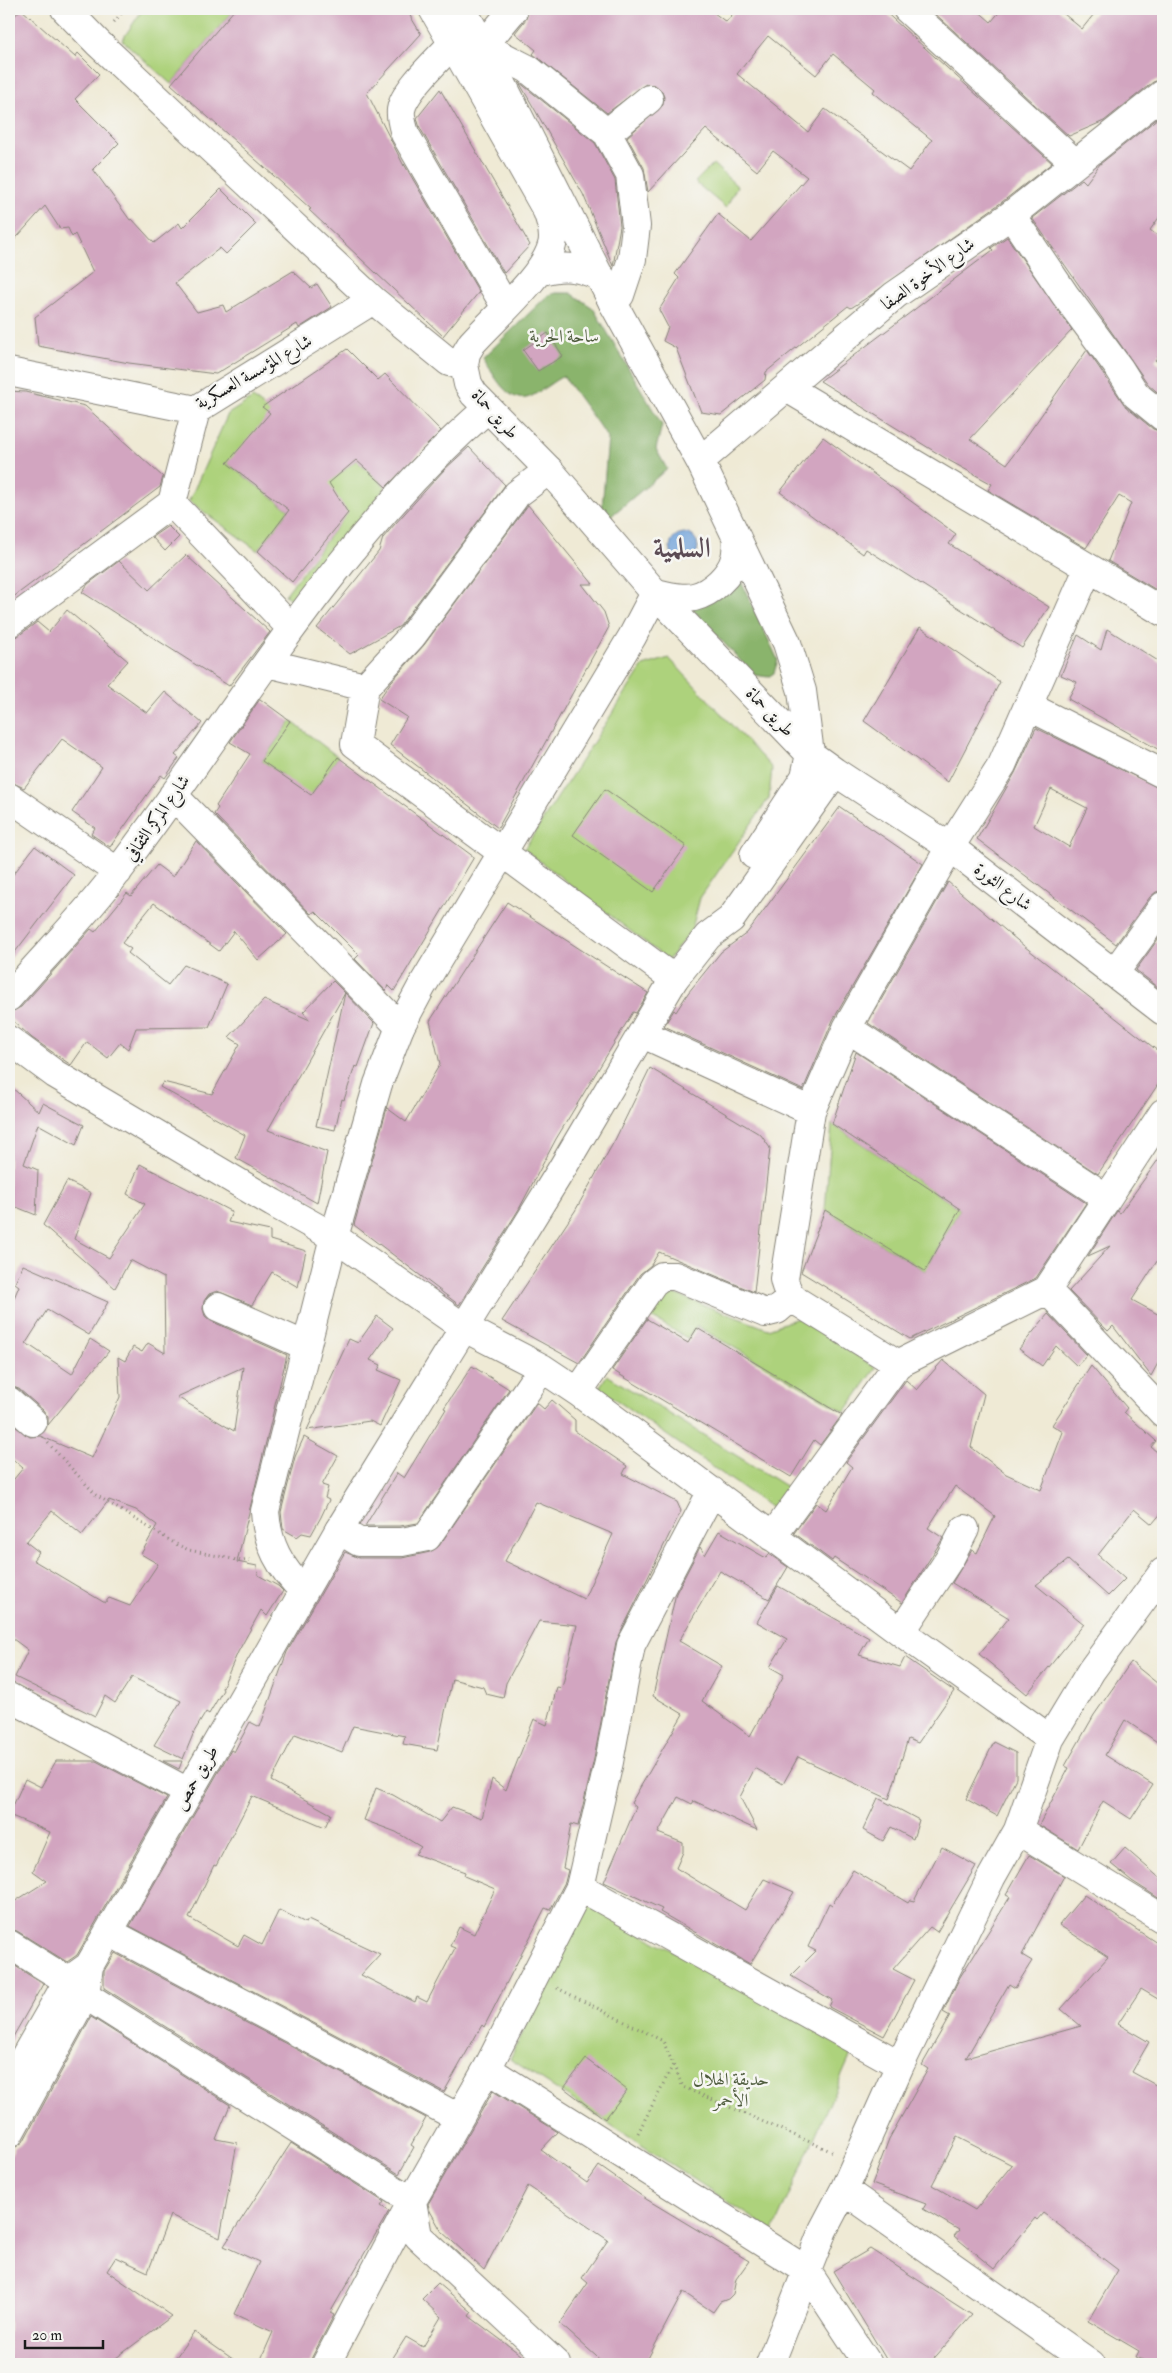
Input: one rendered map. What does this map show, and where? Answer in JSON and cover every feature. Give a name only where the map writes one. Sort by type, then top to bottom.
[{"type":"street","points":[[65,9],[98,43],[373,300],[449,362],[464,365],[466,353],[472,343],[548,259],[553,243],[552,227],[547,211],[433,9]]},
{"type":"street","name":"طريق حماة","points":[[462,9],[483,46],[613,303],[700,461],[787,642],[796,666],[802,691],[810,754]]},
{"type":"street","points":[[514,9],[483,46],[528,69],[607,133],[630,175],[636,226],[632,259],[620,295],[613,303]]},
{"type":"street","points":[[915,11],[1075,163]]},
{"type":"street","points":[[453,43],[411,91],[401,110],[402,122],[405,134],[506,306]]},
{"type":"street","name":"شارع الأخوة الصفا","points":[[700,461],[895,295],[1011,214],[1163,94]]},
{"type":"street","points":[[607,133],[649,99]]},
{"type":"street","points":[[1011,214],[1065,295],[1119,368],[1136,395],[1163,417]]},
{"type":"street","points":[[538,272],[554,267],[570,266],[586,270],[601,277]]},
{"type":"street","name":"شارع المؤسسة العسكرية","points":[[9,372],[196,410],[373,300]]},
{"type":"street","name":"طريق حماة","points":[[464,365],[468,384],[487,409],[549,470],[655,593],[810,754]]},
{"type":"street","points":[[787,388],[1163,612]]},
{"type":"street","name":"شارع المركز الثقافي","points":[[9,997],[118,872],[291,628],[371,530],[445,446],[487,409]]},
{"type":"street","points":[[9,624],[172,503],[196,410]]},
{"type":"street","points":[[549,470],[517,494],[412,636],[365,687],[355,744],[674,980]]},
{"type":"street","points":[[172,503],[291,628]]},
{"type":"street","points":[[304,1591],[283,1568],[275,1555],[268,1533],[265,1510],[334,1237],[378,1084],[400,1027],[632,637],[655,593],[676,598],[693,597],[710,590],[727,574],[735,558],[737,538]]},
{"type":"street","points":[[898,1364],[792,1298],[788,1292],[784,1279],[811,1110],[847,1028],[950,847],[1002,765],[1088,569]]},
{"type":"street","points":[[267,663],[365,687]]},
{"type":"street","points":[[1028,706],[1163,774]]},
{"type":"street","points":[[708,936],[718,910],[805,777],[810,754]]},
{"type":"street","name":"شارع الثورة","points":[[810,754],[950,847],[1115,972],[1163,1011]]},
{"type":"street","points":[[708,936],[731,919],[835,772]]},
{"type":"street","points":[[173,795],[400,1027]]},
{"type":"street","points":[[9,797],[118,872]]},
{"type":"street","points":[[1115,972],[1163,906]]},
{"type":"street","name":"طريق حمص","points":[[9,2134],[81,1981],[339,1530],[674,980],[708,936]]},
{"type":"street","points":[[847,1028],[1107,1198]]},
{"type":"street","points":[[642,1034],[811,1110]]},
{"type":"street","points":[[9,1040],[55,1074],[273,1204],[334,1237],[464,1327],[542,1368],[578,1392],[901,1632],[1050,1739]]},
{"type":"street","points":[[772,1537],[898,1364],[1046,1290],[1163,1113]]},
{"type":"street","points":[[578,1392],[653,1283],[662,1276],[675,1276],[765,1313],[777,1310],[792,1298]]},
{"type":"street","points":[[1046,1290],[1163,1413]]},
{"type":"street","points":[[218,1307],[306,1346]]},
{"type":"street","points":[[339,1530],[358,1542],[402,1542],[428,1537],[542,1368]]},
{"type":"street","points":[[9,1401],[33,1422]]},
{"type":"street","points":[[326,2364],[412,2200],[487,2069],[580,1888],[609,1762],[631,1645],[712,1491]]},
{"type":"street","points":[[901,1632],[950,1558],[966,1529]]},
{"type":"street","points":[[770,2364],[823,2230],[844,2190],[900,2065],[990,1878],[1018,1830],[1050,1739],[1091,1670],[1163,1572]]},
{"type":"street","points":[[9,1697],[188,1792]]},
{"type":"street","points":[[1018,1830],[1163,1919]]},
{"type":"street","points":[[580,1888],[900,2065]]},
{"type":"street","points":[[109,1932],[459,2118]]},
{"type":"street","points":[[9,1944],[81,1981],[412,2200],[418,2236],[556,2364]]},
{"type":"street","name":"طريق حمص","points":[[9,2084],[81,1981]]},
{"type":"street","points":[[487,2069],[806,2270],[868,2364]]},
{"type":"street","points":[[844,2190],[1091,2364]]},
{"type":"path","points":[[33,1422],[48,1444],[96,1495],[176,1544],[189,1550],[242,1561],[275,1555]]},
{"type":"path","points":[[534,1977],[663,2041],[684,2086],[857,2162]]},
{"type":"path","points":[[626,2157],[674,2065]]},
{"type":"green space","points":[[143,9],[235,9],[171,84],[122,40]]},
{"type":"green space","points":[[713,164],[737,186],[726,208],[695,182]]},
{"type":"green space","name":"ساحة الحرية","points":[[571,293],[593,308],[662,425],[656,449],[667,469],[610,517],[602,508],[608,438],[563,376],[532,396],[516,397],[509,393],[497,380],[483,358],[548,295]]},
{"type":"green space","points":[[253,398],[342,472],[356,460],[386,487],[295,603],[285,595],[347,513],[227,463],[289,510],[258,551],[189,501],[228,414]]},
{"type":"green space","points":[[737,573],[778,660],[774,673],[768,677],[754,675],[686,603]]},
{"type":"green space","points":[[669,658],[772,768],[769,798],[700,898],[692,929],[668,960],[524,849],[643,666]]},
{"type":"green space","points":[[291,721],[338,757],[297,816],[269,795],[282,775],[262,761]]},
{"type":"green space","points":[[832,1124],[960,1209],[925,1271],[825,1210]]},
{"type":"green space","points":[[661,1289],[768,1329],[798,1318],[876,1368],[845,1412],[697,1326],[687,1338],[646,1314]]},
{"type":"green space","points":[[607,1375],[787,1487],[773,1509],[599,1388]]},
{"type":"green space","name":"حديقة الهلال الأحمر","points":[[586,1904],[854,2048],[773,2231],[510,2059]]},
{"type":"water","points":[[684,533],[694,537],[698,547],[694,557],[684,561],[674,557],[670,547],[674,537]]},
{"type":"building","points":[[21,9],[75,57],[78,53],[99,74],[75,99],[119,143],[93,169],[130,220],[132,219],[154,243],[179,223],[182,228],[221,189],[256,224],[226,254],[220,248],[175,283],[197,312],[223,305],[226,312],[293,271],[311,288],[317,284],[332,307],[299,328],[297,324],[216,374],[129,363],[38,346],[35,317],[93,272],[75,234],[72,237],[68,228],[60,229],[45,206],[9,246],[9,22]]},
{"type":"building","points":[[235,9],[406,9],[421,34],[367,93],[404,166],[404,164],[479,292],[443,336],[309,210],[311,209],[171,84]]},
{"type":"building","points":[[529,9],[709,9],[726,22],[737,9],[882,9],[1052,163],[1002,202],[871,295],[851,308],[848,306],[766,372],[765,380],[721,415],[701,412],[676,348],[663,341],[668,327],[659,310],[679,278],[675,274],[718,214],[751,241],[807,177],[773,151],[757,171],[706,129],[648,192],[644,168],[627,137],[663,105],[664,97],[661,90],[655,85],[646,84],[607,113],[533,54],[536,50],[515,33],[526,19]],"holes":[[[768,36],[816,75],[833,54],[875,89],[873,92],[932,140],[909,171],[825,109],[808,132],[737,74]]]},
{"type":"building","points":[[976,9],[991,22],[1002,9],[1058,9],[1082,29],[1098,9],[1163,9],[1163,79],[1153,82],[1104,121],[1069,136],[931,10]]},
{"type":"building","points":[[519,82],[595,143],[615,180],[620,226],[613,266],[583,194]]},
{"type":"building","points":[[440,89],[530,245],[504,273],[420,128],[417,118]]},
{"type":"building","points":[[1163,114],[1163,212],[1150,230],[1163,240],[1163,351],[1155,360],[1163,368],[1163,397],[1148,384],[1032,218],[1082,179],[1086,183],[1100,164]]},
{"type":"building","points":[[1007,237],[1072,330],[970,439],[1007,464],[1087,350],[1126,407],[1153,429],[1163,432],[1163,594],[1108,561],[1131,503],[1119,496],[1086,548],[988,490],[992,484],[950,461],[820,381],[993,250],[991,248]]},
{"type":"building","points":[[548,333],[563,356],[538,371],[523,350]]},
{"type":"building","points":[[347,349],[378,380],[385,374],[441,431],[386,487],[356,460],[329,483],[348,513],[292,582],[258,551],[289,510],[227,463],[270,413],[262,407]]},
{"type":"building","points":[[9,391],[25,392],[85,406],[163,477],[160,487],[12,598],[14,600],[9,604]]},
{"type":"building","points":[[823,437],[956,534],[949,544],[1049,607],[1022,648],[866,549],[863,554],[780,492]]},
{"type":"building","points":[[469,447],[505,485],[400,626],[350,654],[317,628],[379,551],[383,538],[444,470]]},
{"type":"building","points":[[528,505],[593,584],[582,584],[604,612],[609,627],[498,828],[390,745],[407,717],[379,699],[391,682],[424,645]]},
{"type":"building","points":[[168,526],[179,537],[165,551],[152,537]]},
{"type":"building","points":[[186,555],[270,632],[229,686],[82,592],[88,584],[119,561],[149,590]]},
{"type":"building","points":[[67,610],[128,661],[107,684],[147,713],[165,692],[202,723],[175,755],[179,758],[165,778],[161,775],[110,847],[91,834],[95,828],[72,812],[102,767],[62,739],[24,788],[9,781],[9,638],[18,636],[37,622],[49,632]]},
{"type":"building","points":[[920,627],[1000,682],[948,782],[864,721]]},
{"type":"building","points":[[1107,629],[1163,664],[1163,752],[1068,699],[1077,682],[1061,675],[1078,635],[1101,650]]},
{"type":"building","points":[[260,699],[290,721],[262,761],[311,795],[338,757],[474,857],[394,991],[388,985],[386,991],[355,959],[359,955],[315,911],[311,914],[214,814],[218,808],[216,806],[250,754],[230,742]]},
{"type":"building","points":[[1036,728],[1163,790],[1163,891],[1156,892],[1150,897],[1116,944],[977,839],[1015,773]],"holes":[[[1051,789],[1087,808],[1069,847],[1034,826]]]},
{"type":"building","points":[[605,789],[686,846],[653,892],[573,835]]},
{"type":"building","points":[[840,807],[923,864],[833,1020],[803,1090],[664,1026],[674,1010],[676,1012],[688,993],[721,952],[747,933]]},
{"type":"building","points":[[196,841],[287,934],[258,960],[234,931],[219,951],[154,903],[122,943],[131,949],[128,953],[168,985],[184,965],[227,984],[209,1027],[136,1028],[128,1049],[120,1043],[108,1058],[87,1042],[71,1065],[32,1038],[9,1017],[10,1012],[21,1007],[91,929],[95,932],[127,893],[131,896],[157,865],[173,877]]},
{"type":"building","points":[[35,846],[74,875],[9,960],[9,880]]},
{"type":"building","points":[[948,882],[1024,946],[1163,1055],[1163,1077],[1098,1174],[868,1023]]},
{"type":"building","points":[[507,902],[648,993],[636,1013],[633,1012],[556,1139],[519,1209],[459,1305],[354,1225],[387,1108],[406,1122],[440,1064],[430,1021]]},
{"type":"building","points":[[1163,932],[1163,991],[1136,970]]},
{"type":"building","points":[[333,981],[345,993],[268,1130],[327,1152],[317,1203],[236,1158],[245,1135],[160,1087],[163,1082],[212,1094],[240,1044],[229,1037],[264,1000],[310,1020],[303,1012]]},
{"type":"building","points":[[345,993],[374,1023],[358,1067],[355,1066],[344,1100],[342,1099],[335,1130],[316,1126]]},
{"type":"building","points":[[856,1052],[1086,1203],[1036,1278],[910,1339],[801,1272],[825,1210],[925,1271],[960,1209],[832,1124]]},
{"type":"building","points":[[650,1068],[761,1135],[770,1148],[754,1292],[659,1252],[651,1265],[640,1274],[579,1363],[502,1321],[575,1211],[615,1140]]},
{"type":"building","points":[[9,1085],[39,1112],[43,1103],[84,1125],[76,1145],[38,1124],[24,1164],[38,1170],[36,1215],[9,1204]]},
{"type":"building","points":[[1163,1153],[1163,1252],[1132,1300],[1163,1317],[1163,1354],[1151,1376],[1113,1326],[1108,1331],[1069,1291],[1110,1246],[1088,1256],[1117,1211],[1120,1213]]},
{"type":"building","points":[[140,1164],[232,1212],[228,1222],[270,1231],[270,1240],[306,1251],[298,1287],[272,1272],[252,1305],[217,1291],[209,1294],[204,1301],[203,1309],[205,1316],[211,1321],[287,1355],[237,1562],[257,1566],[258,1575],[278,1586],[283,1591],[267,1616],[261,1610],[238,1652],[222,1688],[223,1690],[209,1714],[206,1712],[194,1732],[183,1759],[154,1745],[181,1701],[132,1677],[115,1703],[105,1696],[95,1716],[15,1677],[28,1650],[9,1636],[9,1485],[23,1468],[9,1456],[9,1422],[30,1437],[40,1436],[92,1458],[120,1397],[118,1357],[125,1361],[133,1347],[142,1352],[148,1343],[165,1353],[164,1278],[130,1260],[115,1288],[43,1225],[67,1181],[91,1193],[74,1239],[109,1258],[145,1204],[127,1194]],"holes":[[[243,1367],[234,1431],[177,1397]],[[109,1500],[136,1510],[157,1525],[141,1554],[158,1564],[130,1606],[109,1598],[105,1603],[33,1560],[39,1552],[26,1542],[52,1511],[82,1535]]]},
{"type":"building","points":[[23,1265],[108,1302],[89,1335],[47,1310],[26,1343],[72,1374],[90,1339],[109,1351],[48,1425],[48,1417],[43,1410],[19,1389],[9,1386],[9,1310],[19,1286],[15,1283]]},
{"type":"building","points":[[1048,1314],[1087,1355],[1077,1366],[1056,1346],[1042,1366],[1019,1349]]},
{"type":"building","points":[[377,1316],[393,1328],[370,1360],[381,1365],[378,1370],[401,1380],[380,1426],[370,1421],[307,1430],[349,1339],[358,1343]]},
{"type":"building","points":[[647,1319],[688,1343],[697,1328],[842,1415],[820,1445],[814,1440],[791,1477],[612,1370]]},
{"type":"building","points":[[943,1360],[984,1394],[971,1447],[1006,1474],[1041,1490],[1063,1432],[1052,1425],[1091,1366],[1127,1408],[1124,1412],[1156,1441],[1151,1447],[1163,1457],[1163,1511],[1152,1524],[1134,1509],[1098,1555],[1125,1579],[1108,1596],[1068,1560],[1036,1585],[1084,1624],[1027,1694],[979,1654],[1009,1618],[952,1583],[972,1550],[977,1553],[995,1516],[955,1486],[928,1528],[943,1538],[902,1603],[834,1558],[832,1561],[794,1533],[816,1503],[826,1510],[852,1467],[846,1462],[906,1380],[917,1390]]},
{"type":"building","points":[[472,1366],[509,1389],[418,1523],[400,1526],[365,1526],[397,1473],[404,1478],[446,1409],[444,1408]]},
{"type":"building","points":[[552,1400],[575,1420],[575,1431],[627,1466],[623,1474],[677,1502],[681,1511],[616,1642],[594,1759],[578,1826],[571,1824],[563,1868],[568,1870],[565,1882],[550,1910],[545,1908],[484,2027],[482,2025],[444,2092],[130,1926],[231,1750],[234,1752],[250,1722],[260,1727],[287,1652],[345,1552],[359,1558],[402,1558],[430,1552],[439,1546],[537,1403],[544,1409]],"holes":[[[536,1502],[613,1534],[584,1599],[505,1561]],[[539,1621],[577,1625],[562,1688],[557,1687],[547,1725],[534,1719],[506,1790],[492,1779],[482,1818],[452,1807],[440,1822],[393,1795],[376,1788],[364,1820],[396,1832],[421,1847],[415,1854],[465,1872],[464,1876],[495,1889],[474,1934],[459,1927],[450,1946],[455,1948],[427,2002],[417,1997],[415,2002],[361,1975],[380,1954],[308,1920],[306,1923],[279,1910],[262,1945],[244,1935],[238,1946],[189,1918],[214,1865],[216,1866],[252,1796],[325,1827],[331,1814],[271,1781],[295,1734],[342,1752],[353,1726],[405,1736],[403,1744],[437,1750],[452,1679],[483,1687],[486,1694],[503,1698],[506,1683]]]},
{"type":"building","points":[[304,1437],[338,1456],[322,1485],[328,1487],[325,1498],[329,1500],[321,1517],[311,1535],[302,1533],[297,1537],[283,1529],[281,1512],[295,1457]]},
{"type":"building","points":[[719,1531],[766,1558],[769,1554],[788,1567],[769,1599],[720,1571],[679,1641],[722,1666],[702,1701],[750,1736],[784,1675],[770,1667],[787,1639],[757,1622],[778,1586],[869,1638],[859,1655],[900,1667],[905,1657],[954,1691],[918,1743],[908,1739],[889,1799],[798,1757],[783,1784],[755,1768],[740,1797],[757,1830],[694,1801],[692,1804],[678,1797],[658,1833],[683,1843],[683,1852],[676,1868],[745,1910],[764,1879],[794,1892],[750,1964],[660,1912],[662,1909],[604,1882],[636,1807],[631,1803],[683,1714],[653,1696],[676,1593],[700,1547],[705,1555]]},
{"type":"building","points":[[1131,1662],[1163,1688],[1163,1746],[1125,1720],[1105,1755],[1153,1785],[1131,1819],[1103,1801],[1078,1849],[1039,1825],[1069,1768],[1065,1766],[1094,1715]]},
{"type":"building","points":[[994,1742],[1016,1753],[1016,1778],[997,1816],[966,1799]]},
{"type":"building","points":[[56,1761],[96,1761],[167,1798],[77,1955],[67,1962],[17,1931],[9,1929],[9,1905],[47,1881],[33,1871],[50,1832],[9,1815],[25,1779],[41,1787]]},
{"type":"building","points":[[163,1761],[182,1761],[179,1769]]},
{"type":"building","points":[[878,1798],[919,1820],[913,1839],[891,1827],[883,1841],[863,1830]]},
{"type":"building","points":[[942,1847],[976,1866],[937,1932],[930,1927],[893,1969],[914,1980],[884,2036],[829,2007],[832,2000],[791,1976],[816,1951],[808,1947],[829,1903],[832,1905],[853,1870],[908,1903],[910,1900],[914,1901]]},
{"type":"building","points":[[1125,1848],[1163,1881],[1163,1901],[1132,1881],[1111,1864]]},
{"type":"building","points":[[1029,1855],[1064,1876],[1022,1955],[1032,1961],[1015,1988],[1009,1984],[966,2058],[1081,2026],[1061,2009],[1108,1957],[1059,1925],[1084,1895],[1163,1947],[1163,2002],[1141,1989],[1118,2024],[1149,2042],[1132,2072],[1163,2089],[1163,2238],[1158,2247],[1163,2254],[1163,2364],[1154,2364],[1136,2357],[1139,2351],[1088,2321],[1118,2270],[1043,2213],[1037,2220],[1035,2218],[994,2269],[954,2236],[959,2230],[923,2209],[926,2204],[872,2184],[889,2139],[928,2069],[922,2065],[950,2016],[943,2012],[960,1977],[1010,1897],[1006,1895]],"holes":[[[957,2137],[1012,2165],[975,2210],[932,2185]]]},
{"type":"building","points":[[115,1953],[426,2118],[411,2145],[414,2147],[399,2174],[104,1988],[104,1971]]},
{"type":"building","points":[[9,1962],[43,1984],[9,2044]]},
{"type":"building","points":[[91,2017],[230,2105],[216,2139],[237,2143],[220,2238],[170,2215],[148,2272],[116,2257],[107,2271],[172,2316],[108,2364],[9,2364],[9,2159],[14,2148],[23,2142]]},
{"type":"building","points":[[586,2059],[627,2090],[605,2119],[564,2088]]},
{"type":"building","points":[[493,2091],[558,2132],[541,2150],[587,2183],[599,2166],[646,2199],[749,2261],[736,2279],[733,2294],[728,2299],[720,2302],[713,2312],[683,2292],[645,2364],[605,2364],[560,2324],[588,2283],[582,2278],[608,2240],[528,2186],[484,2270],[442,2232],[428,2204]]},
{"type":"building","points":[[291,2143],[384,2202],[381,2206],[389,2211],[330,2313],[334,2315],[310,2364],[259,2364],[273,2332],[234,2314],[259,2262],[224,2246]]},
{"type":"building","points":[[870,2249],[972,2315],[929,2364],[889,2364],[833,2271]]},
{"type":"building","points":[[438,2283],[472,2312],[469,2316],[533,2364],[389,2364],[406,2337],[423,2347],[441,2317],[422,2299]]},
{"type":"building","points":[[194,2332],[240,2364],[171,2364]]},
{"type":"district","name":"السلمية","points":[[682,548]]}]
